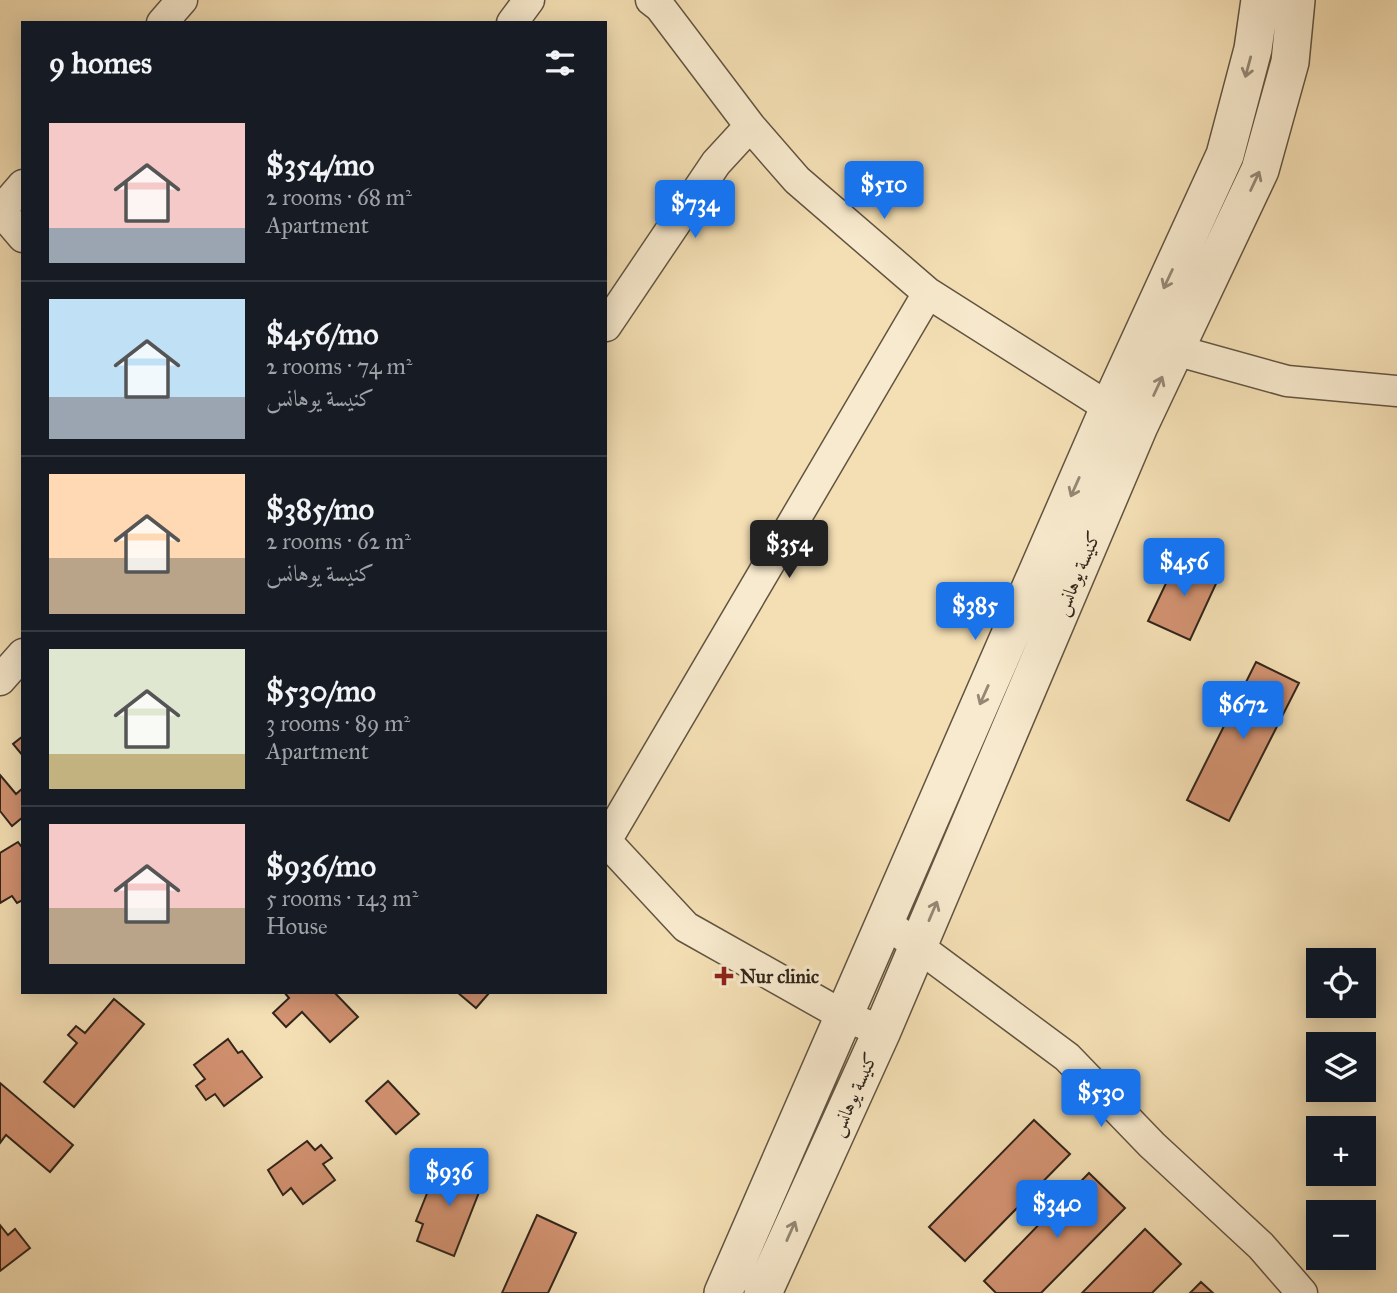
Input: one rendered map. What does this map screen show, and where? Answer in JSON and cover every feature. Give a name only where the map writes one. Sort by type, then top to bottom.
[{"type":"street","points":[[164,21],[181,0]]},
{"type":"street","points":[[513,21],[529,0]]},
{"type":"street","points":[[651,0],[660,8],[750,126],[797,180],[928,293],[1124,417]]},
{"type":"street","points":[[723,1293],[885,922],[1124,417],[1142,335],[1225,155],[1253,49],[1260,0]]},
{"type":"street","name":"كنيسة يوهانس","points":[[772,1288],[918,946],[1124,417],[1175,350],[1260,170],[1290,62],[1296,0]]},
{"type":"street","points":[[607,325],[716,163],[750,126]]},
{"type":"street","points":[[21,187],[0,210],[21,235]]},
{"type":"street","points":[[607,839],[928,293]]},
{"type":"street","points":[[1142,335],[1175,350],[1287,381],[1397,391]]},
{"type":"street","points":[[0,680],[21,656]]},
{"type":"street","points":[[607,842],[686,927],[844,1016],[882,1031]]},
{"type":"street","points":[[885,922],[1067,1057],[1152,1145],[1261,1246],[1302,1293]]},
{"type":"street","points":[[738,1258],[772,1288]]},
{"type":"building","points":[[1179,556],[1220,575],[1190,640],[1148,621]]},
{"type":"building","points":[[1256,662],[1299,683],[1229,821],[1187,800]]},
{"type":"building","points":[[21,738],[21,754],[13,744]]},
{"type":"building","points":[[0,775],[16,794],[21,790],[21,819],[12,826],[0,811]]},
{"type":"building","points":[[18,842],[21,846],[21,901],[17,903],[12,896],[0,903],[0,853]]},
{"type":"building","points":[[286,994],[336,994],[358,1017],[330,1042],[302,1012],[286,1027],[273,1013],[289,998]]},
{"type":"building","points":[[459,994],[488,994],[476,1008]]},
{"type":"building","points":[[114,999],[144,1024],[74,1107],[44,1082],[77,1043],[68,1035],[76,1026],[85,1033]]},
{"type":"building","points":[[228,1039],[238,1053],[242,1051],[262,1077],[224,1106],[215,1094],[206,1100],[196,1086],[205,1079],[194,1065]]},
{"type":"building","points":[[388,1081],[419,1114],[396,1134],[366,1101]]},
{"type":"building","points":[[0,1083],[73,1145],[50,1172],[6,1135],[0,1143]]},
{"type":"building","points":[[1034,1120],[1070,1154],[965,1261],[929,1227]]},
{"type":"building","points":[[307,1141],[315,1150],[321,1145],[332,1158],[323,1164],[335,1180],[303,1204],[291,1188],[283,1195],[268,1170]]},
{"type":"building","points":[[447,1162],[485,1177],[454,1256],[417,1241],[423,1224],[416,1221],[434,1176],[441,1179]]},
{"type":"building","points":[[1089,1173],[1125,1208],[1041,1293],[996,1293],[984,1281]]},
{"type":"building","points":[[537,1215],[576,1233],[548,1293],[502,1293]]},
{"type":"building","points":[[0,1225],[8,1235],[15,1229],[30,1248],[0,1271]]},
{"type":"building","points":[[1145,1229],[1181,1264],[1152,1293],[1082,1293]]},
{"type":"building","points":[[1201,1282],[1213,1293],[1190,1293]]},
{"type":"place","name":"Nur clinic","points":[[724,976]]}]
